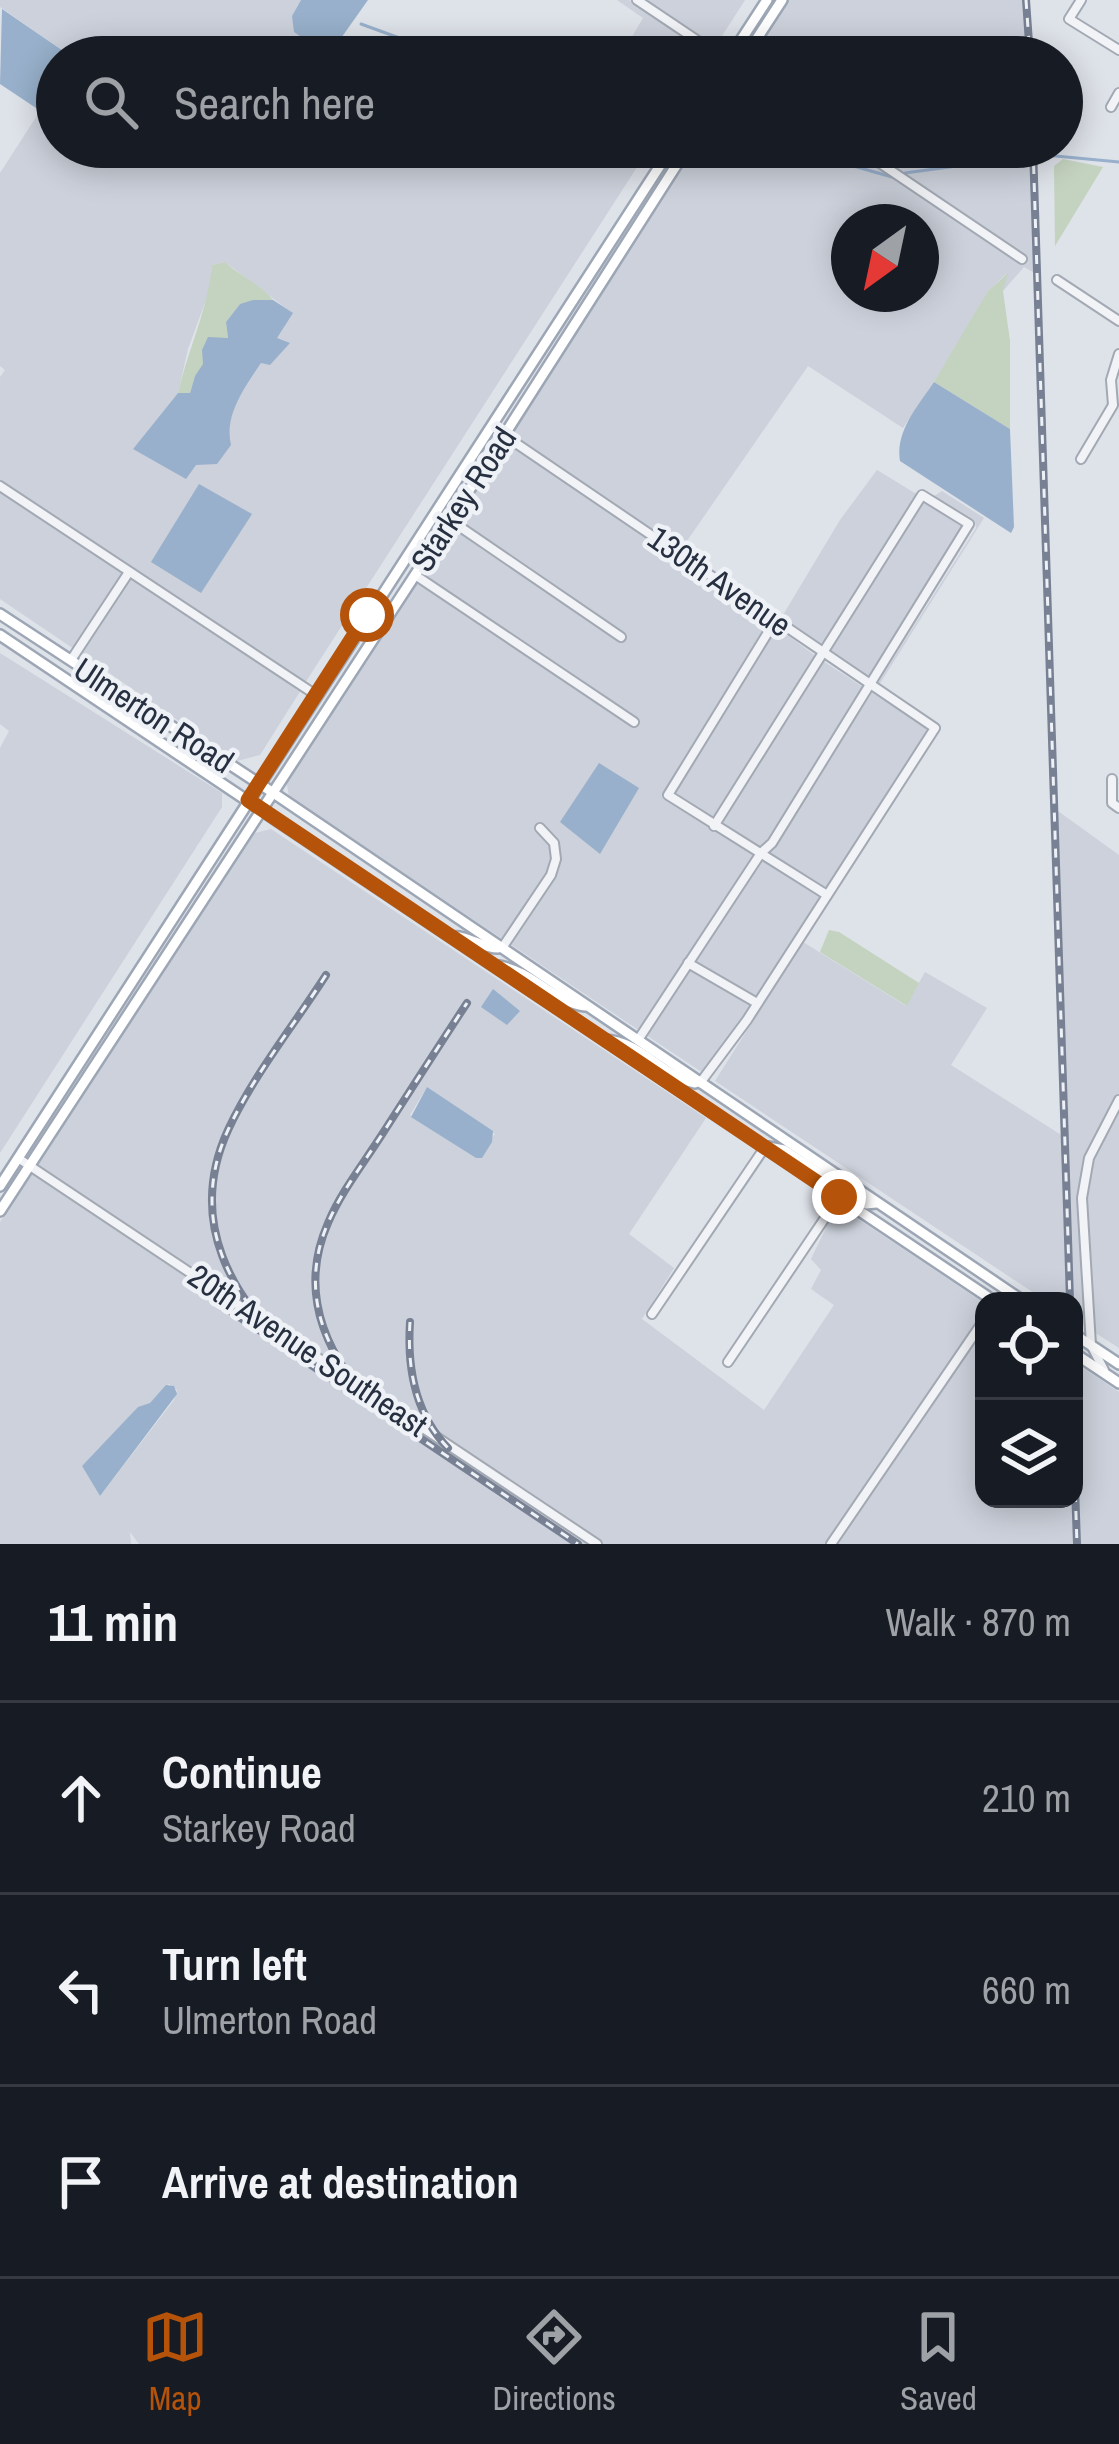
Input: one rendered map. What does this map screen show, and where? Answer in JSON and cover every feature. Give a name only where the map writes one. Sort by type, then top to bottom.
[{"type":"main road","points":[[741,36],[767,0]]},
{"type":"main road","points":[[759,36],[782,0]]},
{"type":"main road","name":"Starkey Road","points":[[0,1186],[658,168]]},
{"type":"main road","name":"Starkey Road","points":[[0,1211],[675,168]]},
{"type":"main road","points":[[483,440],[504,435],[504,415],[525,382],[524,375]]},
{"type":"main road","points":[[378,599],[380,628]]},
{"type":"main road","name":"Ulmerton Road","points":[[0,614],[272,792],[1010,1292]]},
{"type":"main road","name":"Ulmerton Road","points":[[0,635],[982,1292]]},
{"type":"main road","points":[[452,937],[502,948]]},
{"type":"main road","points":[[494,966],[514,968],[568,1004],[587,1006]]},
{"type":"main road","points":[[605,1040],[622,1040],[680,1079],[700,1083]]},
{"type":"main road","points":[[765,1147],[784,1150],[860,1201],[876,1203]]},
{"type":"main road","points":[[1083,1340],[1119,1364]]},
{"type":"main road","points":[[1083,1360],[1119,1383]]},
{"type":"street","points":[[637,0],[693,36]]},
{"type":"street","points":[[1081,0],[1069,19],[1119,50]]},
{"type":"street","points":[[1111,106],[1119,93]]},
{"type":"street","points":[[887,168],[1022,259]]},
{"type":"street","points":[[1057,280],[1119,321]]},
{"type":"street","points":[[1081,458],[1112,405],[1119,354]]},
{"type":"street","name":"130th Avenue","points":[[504,435],[935,728],[826,895]]},
{"type":"street","points":[[0,486],[316,694]]},
{"type":"street","points":[[637,1041],[772,843],[969,524],[922,495],[714,826]]},
{"type":"street","points":[[450,520],[621,637]]},
{"type":"street","points":[[71,660],[129,572]]},
{"type":"street","points":[[415,574],[634,722]]},
{"type":"street","points":[[700,1083],[826,895],[668,795],[775,621]]},
{"type":"street","points":[[1112,779],[1112,803],[1119,808]]},
{"type":"street","points":[[502,948],[554,867],[554,843],[540,827]]},
{"type":"street","points":[[688,963],[757,1003]]},
{"type":"street","points":[[1108,1376],[1091,1345],[1082,1198],[1089,1158],[1119,1100]]},
{"type":"street","points":[[652,1314],[765,1147]]},
{"type":"street","name":"20th Avenue Southeast","points":[[18,1158],[597,1544]]},
{"type":"street","points":[[728,1362],[839,1197]]},
{"type":"street","points":[[831,1544],[975,1333]]},
{"type":"shaded area","points":[[0,0],[301,0],[292,16],[305,36],[42,36],[0,7]]},
{"type":"shaded area","points":[[617,0],[629,0],[683,36],[632,36],[643,18]]},
{"type":"shaded area","points":[[644,0],[745,0],[722,36],[698,36]]},
{"type":"shaded area","points":[[788,0],[1023,0],[1026,36],[764,36]]},
{"type":"shaded area","points":[[36,117],[36,168],[636,168],[305,683],[0,480],[0,377],[5,370],[0,366],[0,173]],"holes":[[[225,262],[292,313],[276,339],[289,343],[261,363],[234,405],[228,431],[196,465],[133,449],[178,393],[210,289],[212,265]]]},
{"type":"shaded area","points":[[679,168],[879,168],[933,204],[831,204],[831,312],[939,312],[939,208],[1022,264],[1026,257],[894,168],[1034,168],[1039,242],[1033,272],[1024,267],[1003,291],[1006,274],[988,291],[903,428],[808,366],[680,551],[509,434]]},
{"type":"shaded area","points":[[505,441],[770,623],[664,793],[756,855],[640,1031],[510,944],[558,867],[558,842],[540,823],[535,828],[550,845],[551,866],[504,940],[289,796],[286,780],[416,580],[634,727],[639,721],[420,573],[451,526],[621,642],[626,636],[455,519]]},
{"type":"shaded area","points":[[877,470],[918,495],[822,650],[780,620],[840,520]]},
{"type":"shaded area","points":[[0,490],[123,574],[74,649],[0,599]]},
{"type":"shaded area","points":[[942,491],[984,518],[879,685],[926,717],[876,686],[976,528],[975,522],[934,496]]},
{"type":"shaded area","points":[[925,499],[967,527],[870,682],[828,654]]},
{"type":"shaded area","points":[[130,578],[301,690],[260,755],[237,761],[80,653]]},
{"type":"shaded area","points":[[776,627],[817,657],[714,821],[673,793]]},
{"type":"shaded area","points":[[0,653],[222,793],[222,807],[0,1153],[0,748],[9,731],[0,724]]},
{"type":"shaded area","points":[[823,661],[866,689],[761,848],[720,825]]},
{"type":"shaded area","points":[[872,693],[930,730],[826,890],[768,853]]},
{"type":"shaded area","points":[[1051,806],[1119,855],[1119,1093],[1085,1156],[1078,1198],[1086,1327],[1083,1292],[1032,1292],[715,1081],[803,942],[906,1006],[925,972],[987,1008],[951,1065],[1066,1138]]},
{"type":"shaded area","points":[[271,829],[706,1118],[629,1234],[674,1268],[642,1319],[764,1410],[834,1305],[811,1289],[821,1270],[811,1259],[837,1205],[975,1297],[975,1326],[826,1544],[604,1544],[37,1165],[255,833]],"holes":[[[427,1087],[495,1134],[476,1158],[410,1115]]]},
{"type":"shaded area","points":[[762,859],[821,897],[756,998],[694,961]]},
{"type":"shaded area","points":[[689,968],[752,1005],[703,1073],[646,1035]]},
{"type":"shaded area","points":[[1119,1107],[1119,1348],[1094,1332],[1086,1198],[1092,1159]]},
{"type":"shaded area","points":[[33,1172],[589,1544],[139,1544],[130,1532],[131,1544],[0,1544],[0,1222]],"holes":[[[169,1384],[177,1390],[174,1400],[100,1496],[82,1466],[138,1408]]]},
{"type":"shaded area","points":[[975,1340],[975,1508],[1083,1508],[1083,1368],[1119,1392],[1119,1544],[835,1544]]},
{"type":"green space","points":[[1083,163],[1103,167],[1055,246],[1054,168],[1083,168]]},
{"type":"green space","points":[[225,262],[273,300],[240,304],[226,322],[228,338],[195,376],[190,393],[178,393],[212,265]]},
{"type":"green space","points":[[1008,273],[1003,291],[1010,341],[1010,429],[934,382],[988,291]]},
{"type":"green space","points":[[829,930],[919,983],[907,1006],[820,952]]},
{"type":"water","points":[[301,0],[368,0],[343,36],[300,36],[294,32],[292,16]]},
{"type":"water","points":[[2,9],[41,36],[36,36],[36,108],[0,84]]},
{"type":"water","points":[[273,300],[293,313],[277,338],[290,343],[270,365],[261,363],[248,383],[230,423],[231,445],[217,464],[196,465],[186,479],[133,449],[178,393],[190,393],[208,337],[228,338],[226,322],[240,304]]},
{"type":"water","points":[[934,382],[1010,429],[1011,533],[900,461],[904,429]]},
{"type":"water","points":[[199,484],[252,514],[201,593],[151,562]]},
{"type":"water","points":[[599,763],[639,788],[600,854],[560,822]]},
{"type":"water","points":[[493,989],[520,1011],[507,1025],[481,1007]]},
{"type":"water","points":[[427,1087],[493,1131],[482,1158],[411,1117]]},
{"type":"water","points":[[166,1385],[174,1386],[177,1394],[100,1496],[82,1466]]},
{"type":"waterway","points":[[361,24],[394,36]]},
{"type":"waterway","points":[[1083,159],[1119,162]]},
{"type":"waterway","points":[[860,168],[892,177]]},
{"type":"waterway","points":[[905,173],[942,168]]},
{"type":"railway","points":[[1026,0],[1029,36]]},
{"type":"railway","points":[[1034,168],[1070,1292]]},
{"type":"railway","points":[[299,1357],[274,1335],[235,1284],[214,1226],[212,1195],[216,1163],[238,1110],[326,975]]},
{"type":"railway","points":[[383,1413],[347,1373],[323,1327],[317,1302],[319,1250],[346,1189],[467,1003]]},
{"type":"railway","points":[[217,1302],[578,1544]]},
{"type":"railway","points":[[410,1322],[416,1390],[428,1420],[448,1448]]},
{"type":"railway","points":[[1076,1508],[1077,1544]]},
{"type":"route","points":[[367,615],[248,800],[839,1197]]}]
